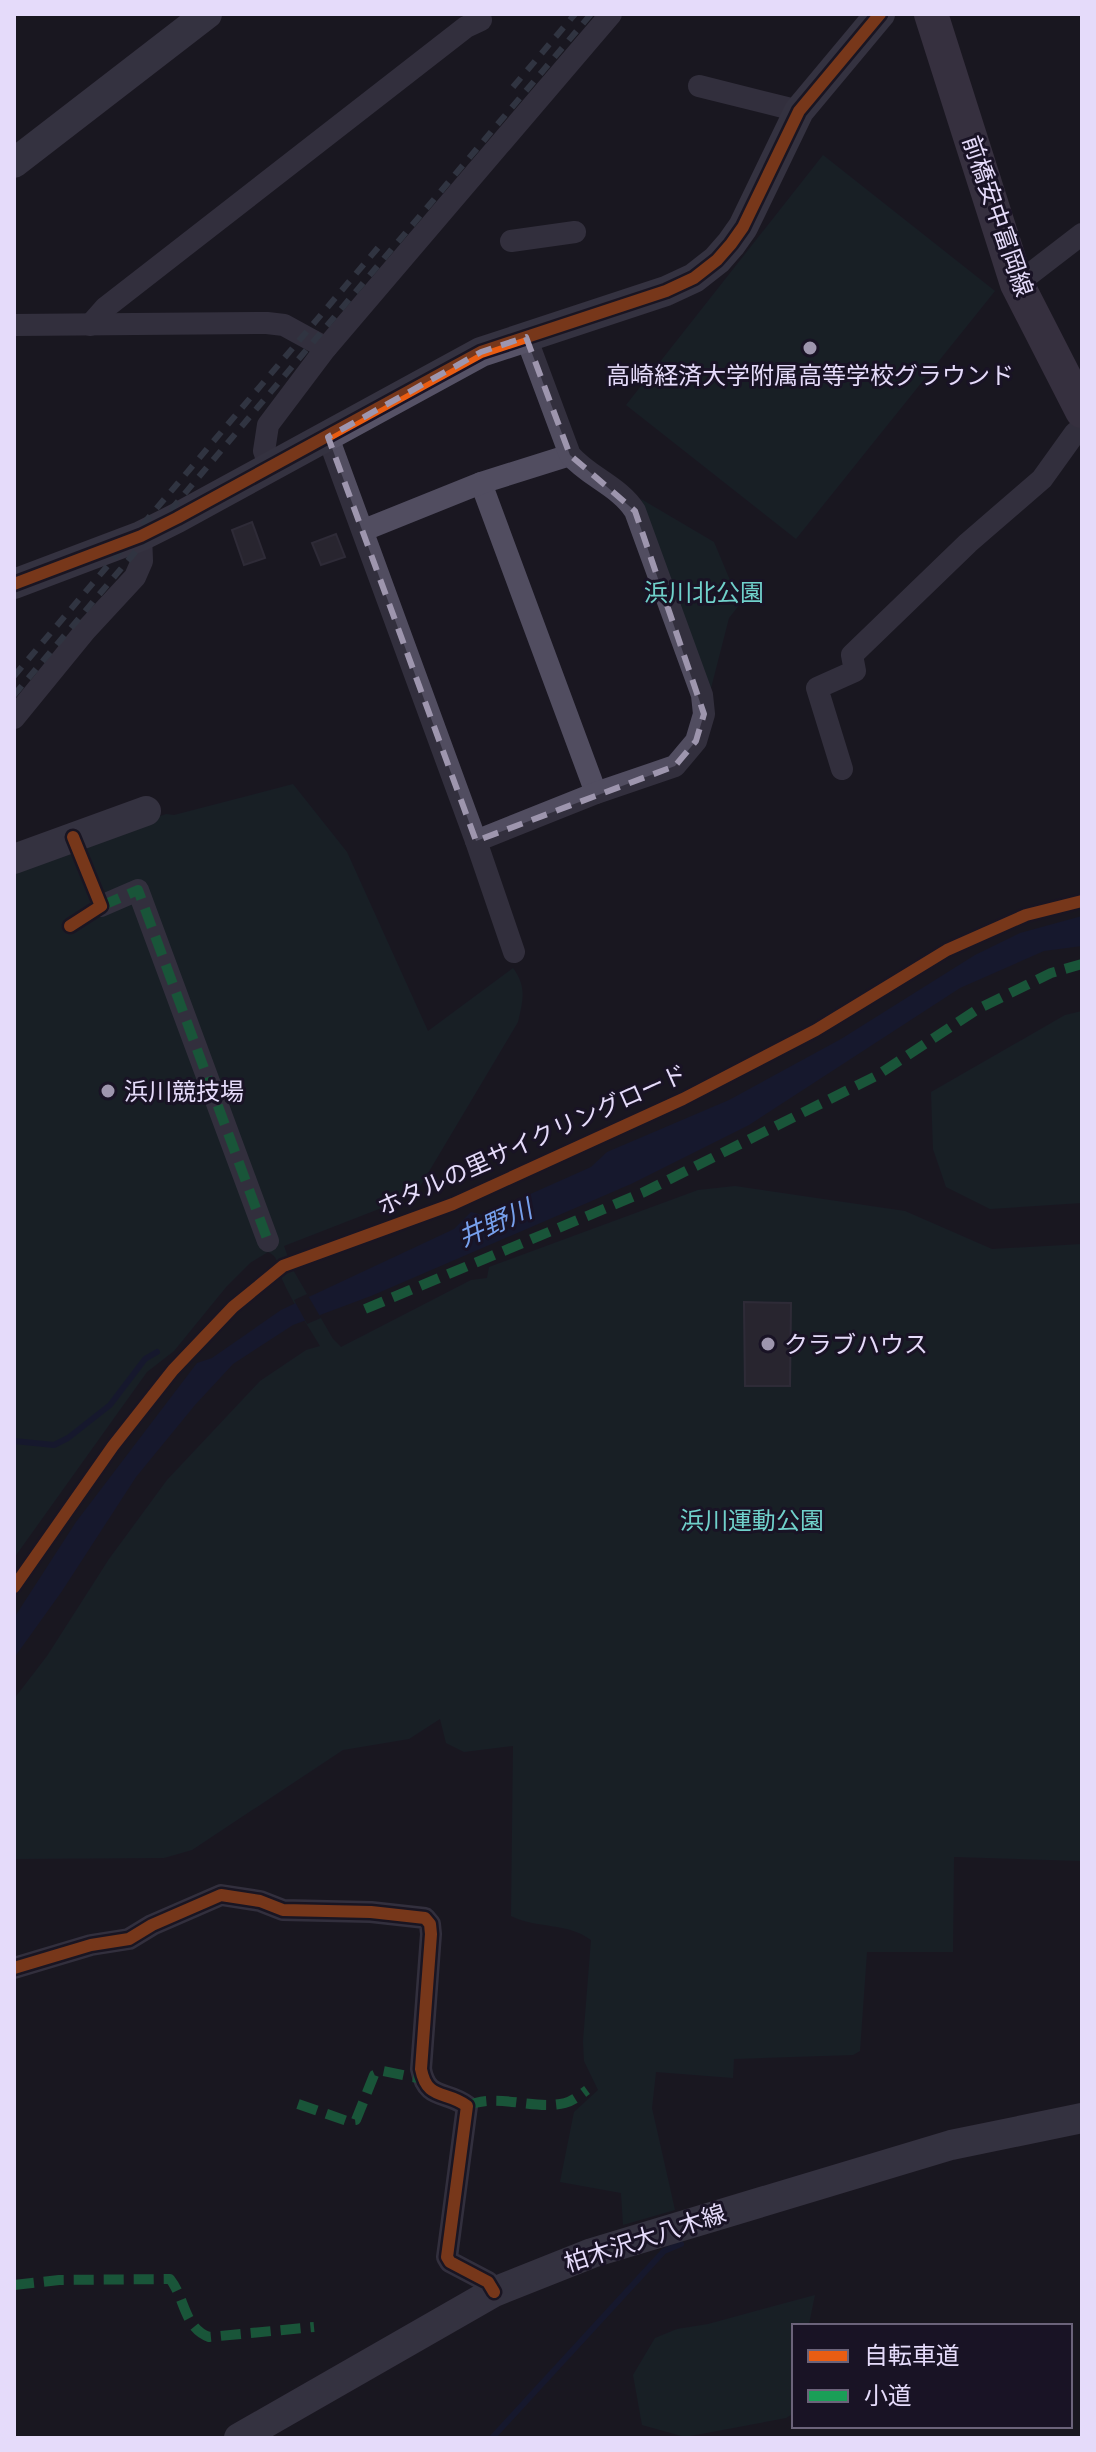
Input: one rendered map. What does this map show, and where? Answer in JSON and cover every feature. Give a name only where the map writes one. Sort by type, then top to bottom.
[{"type":"main road","name":"前橋安中富岡線","points":[[931,14],[1017,284],[1080,407]]},
{"type":"street","points":[[14,163],[207,14]]},
{"type":"street","points":[[90,325],[105,308],[466,27],[481,20],[479,14]]},
{"type":"street","points":[[270,467],[264,451],[268,425],[326,348],[611,14]]},
{"type":"street","points":[[14,584],[141,536],[481,352],[666,291],[694,278],[717,260],[743,227],[799,111],[880,14]]},
{"type":"street","points":[[699,86],[799,111]]},
{"type":"street","points":[[511,241],[575,232]]},
{"type":"street","points":[[1017,284],[1082,234]]},
{"type":"street","points":[[14,325],[275,324],[284,325],[326,348]]},
{"type":"street","points":[[476,841],[596,793],[675,766],[696,741],[704,714],[704,704],[635,511],[620,493],[570,455],[526,337]]},
{"type":"street","points":[[842,769],[817,688],[855,671],[852,655],[968,543],[1042,479],[1075,433],[1080,407]]},
{"type":"street","points":[[328,437],[514,952]]},
{"type":"street","points":[[364,530],[481,483],[570,455]]},
{"type":"street","points":[[481,483],[596,793]]},
{"type":"street","points":[[14,718],[85,631],[135,577],[142,561],[141,536]]},
{"type":"street","points":[[14,859],[146,811]]},
{"type":"street","points":[[101,906],[138,890],[268,1241]]},
{"type":"street","points":[[14,1968],[91,1945],[129,1939],[152,1925],[221,1895],[260,1901],[283,1910],[371,1912],[425,1918],[430,1924],[431,1934],[421,2069],[423,2079],[432,2092],[467,2106],[447,2257],[450,2262],[488,2282],[494,2292]]},
{"type":"street","name":"柏木沢大八木線","points":[[239,2438],[494,2292],[592,2253],[951,2145],[1082,2116]]},
{"type":"highlighted area","points":[[526,337],[570,455],[635,511],[704,714],[696,741],[675,766],[476,841],[328,437],[481,352]]},
{"type":"green space","name":"高崎経済大学附属高等学校グラウンド","points":[[823,155],[995,291],[796,539],[626,405]]},
{"type":"green space","name":"浜川北公園","points":[[641,499],[714,542],[740,604],[729,618],[709,696]]},
{"type":"green space","name":"浜川運動公園","points":[[293,784],[347,852],[428,1031],[513,968],[523,994],[518,1022],[415,1195],[284,1246],[292,1268],[333,1339],[341,1347],[471,1280],[487,1278],[489,1267],[698,1190],[735,1186],[905,1211],[992,1249],[1082,1244],[1082,1861],[954,1857],[953,1952],[867,1952],[860,2051],[853,2055],[734,2059],[733,2078],[656,2072],[652,2108],[675,2210],[623,2225],[621,2193],[560,2182],[574,2112],[598,2090],[584,2061],[583,2041],[591,1940],[572,1930],[511,1916],[513,1746],[464,1752],[446,1743],[440,1719],[409,1739],[343,1750],[192,1850],[164,1858],[14,1859],[14,1699],[47,1656],[109,1559],[167,1480],[260,1381],[306,1350],[320,1346],[286,1288],[275,1257],[268,1252],[250,1263],[174,1351],[147,1372],[14,1558],[14,868],[166,814],[174,815]]},
{"type":"green space","points":[[1082,1011],[1082,1203],[990,1209],[946,1187],[933,1149],[931,1092],[1065,1015]]},
{"type":"green space","points":[[815,2295],[809,2324],[792,2324],[792,2414],[786,2418],[685,2437],[642,2425],[633,2375],[655,2338],[677,2329],[708,2324]]},
{"type":"water","name":"井野川","points":[[1082,916],[1082,946],[1044,951],[960,988],[749,1125],[631,1184],[371,1296],[293,1325],[233,1364],[136,1477],[14,1658],[14,1618],[76,1522],[197,1363],[212,1358],[281,1310],[454,1229],[471,1212],[483,1215],[591,1167],[607,1152],[729,1100],[841,1039],[975,955],[1020,933]]},
{"type":"pier","points":[[307,1294],[321,1318],[307,1324],[294,1300]]},
{"type":"building","points":[[252,522],[265,558],[244,565],[232,530]]},
{"type":"building","points":[[336,534],[345,557],[321,565],[312,543]]},
{"type":"building","name":"クラブハウス","points":[[744,1302],[791,1303],[790,1386],[745,1386]]},
{"type":"waterway","points":[[14,1441],[54,1445],[68,1438],[110,1405],[145,1359],[157,1352]]},
{"type":"waterway","points":[[492,2438],[664,2251],[681,2244]]},
{"type":"railway","points":[[513,87],[575,14]]},
{"type":"railway","points":[[14,695],[591,14]]},
{"type":"railway","points":[[14,676],[382,243]]},
{"type":"marked path","points":[[101,906],[138,890],[268,1241]]},
{"type":"marked path","points":[[365,1309],[642,1193],[876,1076],[978,1009],[1051,973],[1082,964]]},
{"type":"marked path","points":[[298,2104],[347,2121],[356,2120],[374,2075],[383,2071],[423,2079]]},
{"type":"marked path","points":[[467,2106],[491,2101],[553,2105],[571,2101],[587,2090]]},
{"type":"marked path","points":[[14,2285],[59,2280],[170,2279],[194,2327],[209,2337],[314,2327]]},
{"type":"cycle path","points":[[14,584],[141,536],[481,352],[666,291],[694,278],[717,260],[743,227],[799,111],[880,14]]},
{"type":"cycle path","points":[[70,926],[101,906],[73,837]]},
{"type":"cycle path","name":"ホタルの里サイクリングロード","points":[[14,1587],[113,1446],[173,1370],[233,1307],[283,1266],[453,1204],[683,1099],[816,1030],[947,950],[1026,915],[1082,901]]},
{"type":"cycle path","points":[[14,1968],[91,1945],[129,1939],[152,1925],[221,1895],[260,1901],[283,1910],[371,1912],[425,1918],[430,1924],[431,1934],[421,2069],[433,2091],[467,2106],[447,2257],[450,2262],[488,2282],[494,2292]]},
{"type":"place","name":"高崎経済大学附属高等学校グラウンド","points":[[810,348]]},
{"type":"place","name":"浜川競技場","points":[[108,1091]]},
{"type":"place","name":"クラブハウス","points":[[768,1344]]}]
